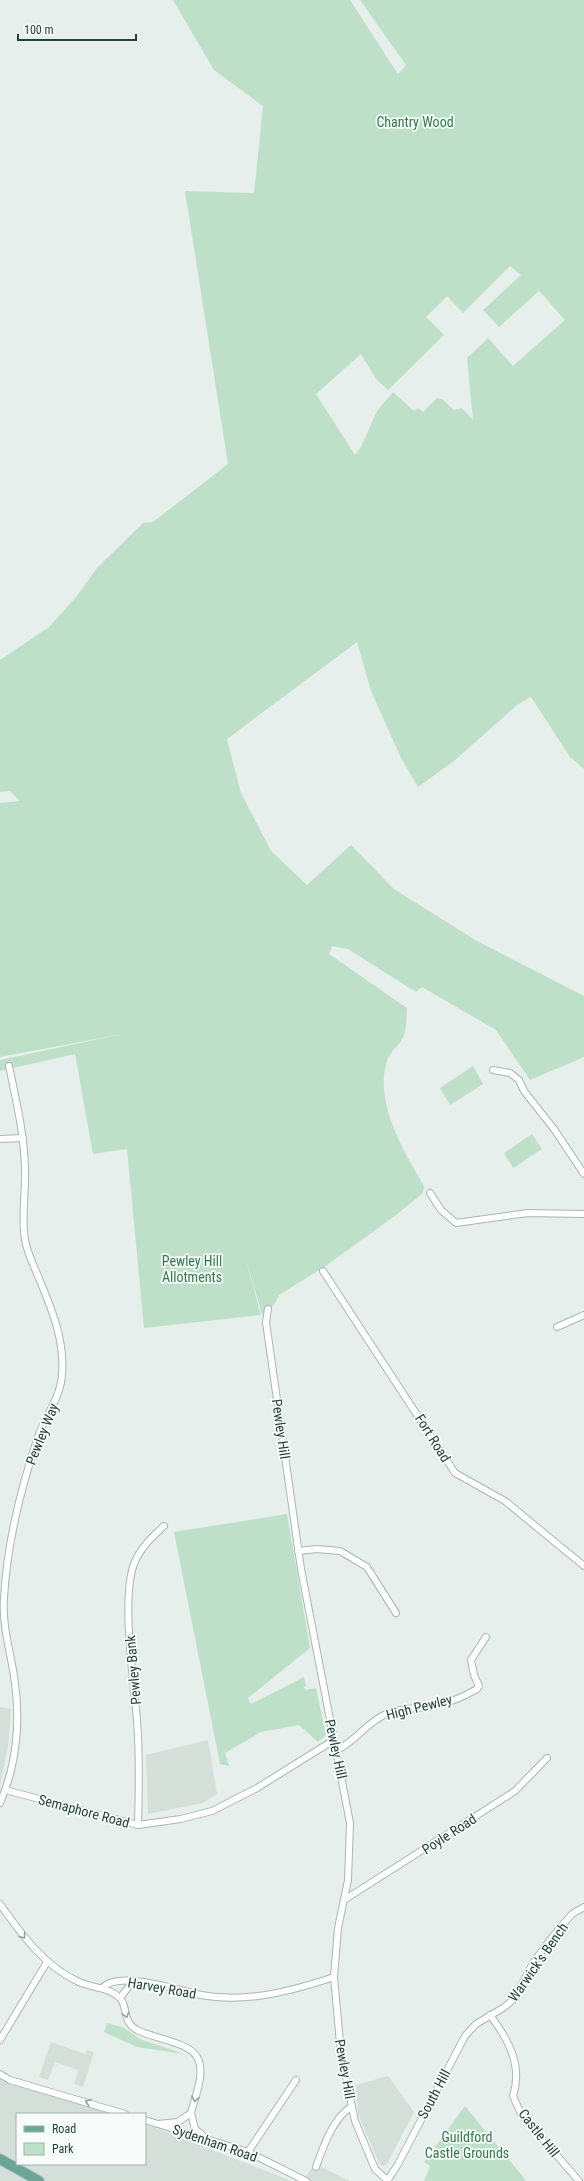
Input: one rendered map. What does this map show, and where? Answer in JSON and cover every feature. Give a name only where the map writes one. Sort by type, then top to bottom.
[{"type":"main road","points":[[0,2158],[39,2181]]},
{"type":"street","name":"Pewley Way","points":[[0,1803],[5,1790],[18,1728],[14,1676],[5,1636],[4,1619],[7,1564],[13,1527],[28,1467],[39,1433],[60,1388],[62,1374],[61,1347],[58,1329],[25,1239],[26,1170],[23,1138],[9,1066]]},
{"type":"street","points":[[493,1070],[510,1073],[519,1080],[524,1091],[558,1134],[584,1174]]},
{"type":"street","points":[[0,1139],[23,1138]]},
{"type":"street","points":[[430,1193],[441,1210],[456,1223],[528,1213],[584,1214]]},
{"type":"street","name":"Fort Road","points":[[323,1271],[455,1473],[505,1501],[584,1566]]},
{"type":"street","name":"Pewley Hill","points":[[268,1309],[266,1322],[298,1551],[350,1823],[350,1854],[344,1900],[338,1928],[334,1978],[340,2048],[351,2107],[355,2120],[375,2169],[387,2181]]},
{"type":"street","points":[[556,1327],[584,1315]]},
{"type":"street","name":"Pewley Bank","points":[[138,1825],[140,1773],[130,1635],[129,1592],[134,1564],[138,1555],[144,1546],[164,1526]]},
{"type":"street","points":[[298,1551],[317,1549],[340,1551],[367,1567],[396,1613]]},
{"type":"street","name":"High Pewley","points":[[337,1750],[348,1745],[377,1719],[386,1714],[394,1711],[435,1706],[477,1689],[479,1686],[474,1675],[471,1660],[486,1637]]},
{"type":"street","name":"Semaphore Road","points":[[5,1790],[138,1825],[181,1819],[212,1811],[257,1788],[334,1740]]},
{"type":"street","name":"Poyle Road","points":[[344,1900],[515,1792],[547,1758]]},
{"type":"street","points":[[0,1906],[27,1941],[47,1962],[78,1982],[102,1988],[112,1992],[120,1998],[126,2019],[136,2030],[182,2046],[197,2056],[200,2064],[200,2075],[191,2113],[195,2129],[208,2139]]},
{"type":"street","name":"Warwick's Bench","points":[[490,2015],[503,2008],[514,1999],[533,1963],[553,1936],[572,1914],[584,1907]]},
{"type":"street","points":[[0,2040],[47,1962]]},
{"type":"street","name":"Harvey Road","points":[[102,1988],[111,1982],[133,1981],[202,1995],[238,1998],[263,1997],[334,1978]]},
{"type":"street","points":[[120,1998],[133,1981]]},
{"type":"street","name":"South Hill","points":[[387,2181],[397,2166],[465,2036],[476,2024],[490,2015]]},
{"type":"street","name":"Castle Hill","points":[[490,2015],[502,2031],[516,2063],[517,2082],[513,2096],[521,2114],[579,2181]]},
{"type":"street","points":[[0,2074],[10,2080],[122,2113]]},
{"type":"street","points":[[248,2152],[296,2080]]},
{"type":"street","points":[[316,2167],[328,2139],[344,2112],[351,2107]]},
{"type":"street","points":[[158,2124],[178,2122],[191,2113]]},
{"type":"street","name":"Sydenham Road","points":[[146,2120],[248,2152],[306,2181]]},
{"type":"shaded area","points":[[0,1707],[11,1709],[8,1748],[0,1784]]},
{"type":"shaded area","points":[[208,1740],[217,1794],[203,1803],[148,1814],[146,1755]]},
{"type":"shaded area","points":[[51,2042],[85,2054],[87,2050],[94,2052],[83,2087],[74,2084],[78,2070],[55,2062],[48,2080],[39,2077]]},
{"type":"shaded area","points":[[388,2076],[414,2112],[387,2164],[383,2166],[380,2165],[358,2114],[356,2085]]},
{"type":"shaded area","points":[[0,2078],[7,2082],[112,2113],[16,2113],[16,2165],[146,2165],[146,2124],[292,2181],[0,2181]]},
{"type":"shaded area","points":[[315,2164],[350,2181],[302,2181]]},
{"type":"green space","points":[[173,0],[350,0],[398,74],[406,65],[360,0],[584,0],[584,769],[570,757],[531,697],[517,705],[454,761],[418,787],[401,758],[371,691],[357,642],[227,739],[241,793],[271,851],[307,885],[351,845],[394,889],[477,941],[584,996],[584,1057],[530,1080],[496,1030],[422,987],[416,992],[348,949],[332,946],[329,954],[407,1008],[404,1035],[388,1058],[384,1074],[384,1091],[392,1125],[424,1186],[423,1193],[396,1215],[327,1265],[279,1295],[274,1305],[263,1317],[245,1257],[261,1315],[144,1328],[127,1149],[93,1154],[75,1054],[0,1071],[0,1060],[123,1034],[0,1057],[0,803],[20,801],[10,791],[0,792],[0,660],[49,627],[76,597],[97,568],[143,523],[153,522],[228,464],[185,191],[254,193],[263,106],[214,70]],"holes":[[[510,266],[521,275],[483,310],[499,327],[539,291],[565,320],[513,366],[488,338],[467,358],[473,420],[462,408],[454,410],[442,399],[437,398],[423,412],[418,408],[414,411],[393,392],[377,411],[361,447],[355,455],[316,394],[361,354],[376,379],[388,390],[444,335],[426,317],[447,296],[463,313]]]},
{"type":"green space","points":[[473,1066],[483,1084],[450,1105],[440,1088]]},
{"type":"green space","points":[[532,1134],[542,1149],[513,1168],[504,1153]]},
{"type":"green space","points":[[287,1514],[310,1648],[248,1698],[251,1704],[304,1677],[306,1686],[304,1687],[305,1690],[316,1688],[326,1735],[318,1742],[299,1725],[261,1732],[225,1753],[229,1766],[220,1764],[174,1532]]},
{"type":"green space","points":[[107,2023],[124,2028],[140,2039],[184,2054],[137,2047],[104,2032]]},
{"type":"green space","name":"Guildford Castle Grounds","points":[[465,2106],[525,2181],[424,2181],[430,2166],[424,2162]]},
{"type":"park label","name":"Chantry Wood","points":[[415,122]]},
{"type":"park label","name":"Pewley Hill Allotments","points":[[192,1270]]}]
